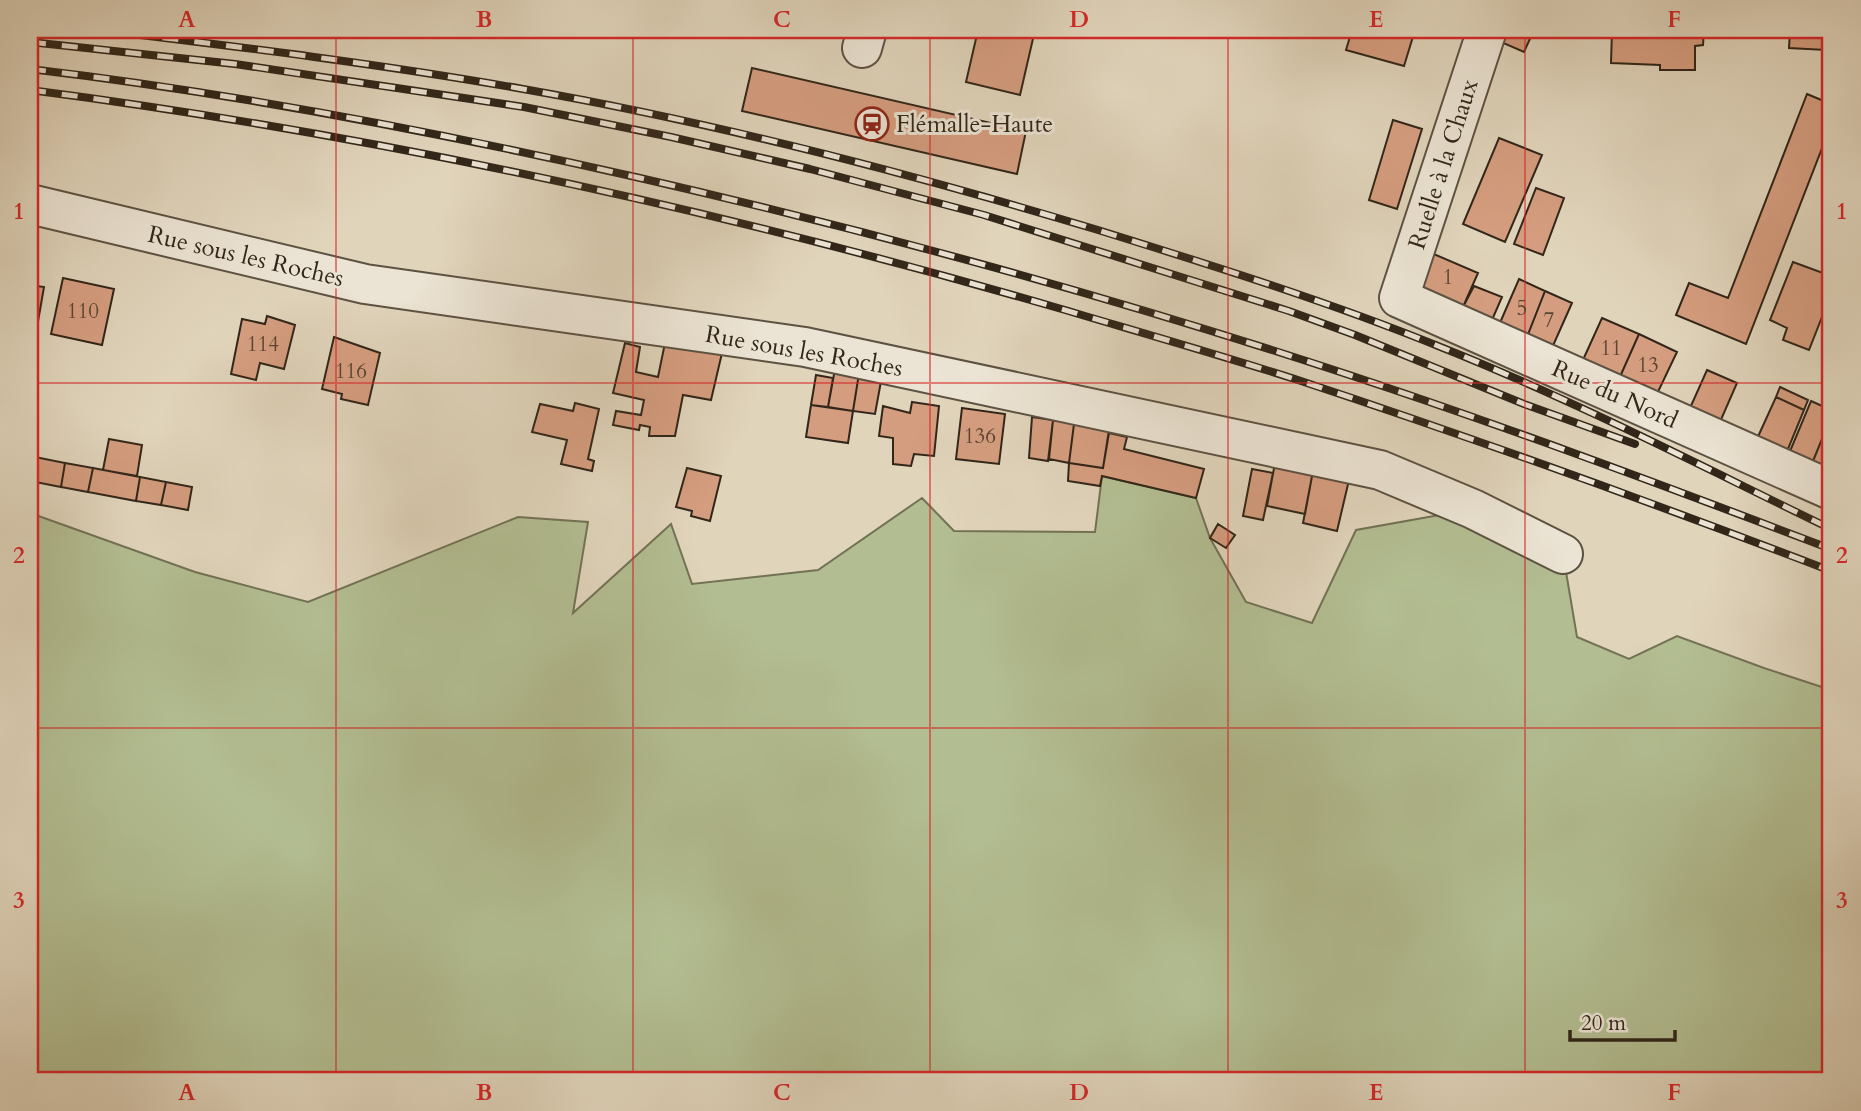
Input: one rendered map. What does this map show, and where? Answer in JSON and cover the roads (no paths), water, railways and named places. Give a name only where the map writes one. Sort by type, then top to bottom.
[{"type":"street","name":"Ruelle à la Chaux","points":[[1399,298],[1487,30]]},
{"type":"street","name":"Rue sous les Roches","points":[[30,205],[365,284],[805,347],[1380,470],[1473,509],[1563,555]]},
{"type":"street","name":"Rue du Nord","points":[[1399,298],[1831,490]]},
{"type":"railway","points":[[99,30],[364,64],[596,102],[813,151],[1027,209],[1272,285],[1443,348],[1590,412],[1831,529]]},
{"type":"railway","points":[[30,42],[235,64],[524,107],[810,169],[984,215],[1289,311],[1524,404],[1635,444]]},
{"type":"railway","points":[[30,69],[260,102],[488,145],[640,178],[899,242],[1071,289],[1328,368],[1518,433],[1831,549]]},
{"type":"railway","points":[[30,90],[290,129],[548,179],[804,239],[931,272],[1301,381],[1567,473],[1831,571]]},
{"type":"place","name":"Flémalle-Haute","points":[[872,124]]}]
